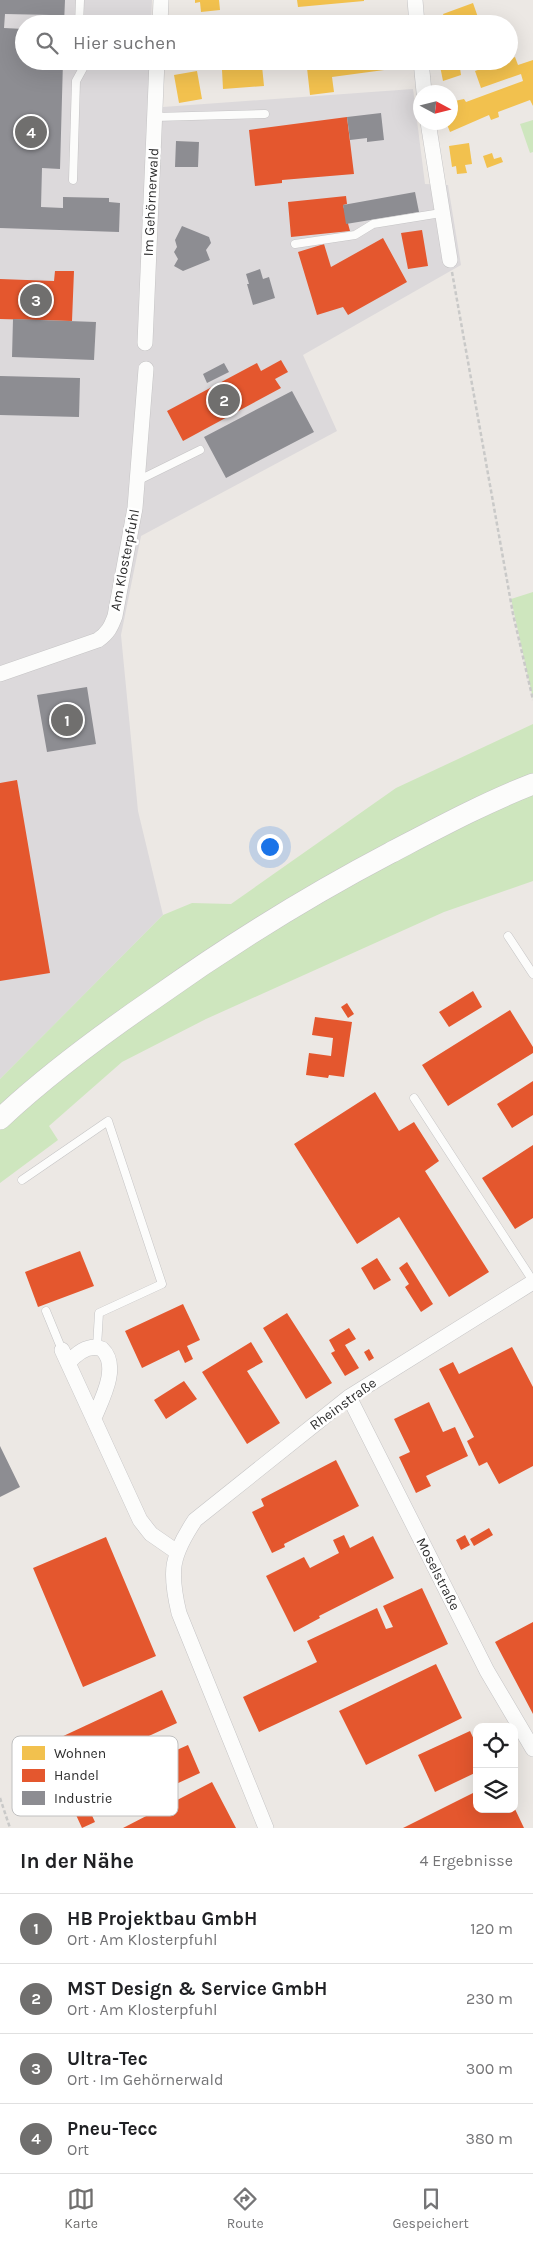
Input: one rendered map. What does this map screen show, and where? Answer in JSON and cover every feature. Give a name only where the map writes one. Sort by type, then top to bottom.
[{"type":"main road","points":[[0,1119],[116,1025],[225,948],[352,873],[426,834],[533,784]]},
{"type":"street","points":[[160,15],[161,0]]},
{"type":"street","points":[[415,0],[416,15]]},
{"type":"street","name":"Im Gehörnerwald","points":[[145,342],[157,70]]},
{"type":"street","points":[[422,70],[423,85]]},
{"type":"street","points":[[429,130],[450,260]]},
{"type":"street","name":"Am Klosterpfuhl","points":[[0,674],[98,640],[106,634],[115,616],[139,480],[146,369]]},
{"type":"street","name":"Rheinstraße","points":[[266,1828],[179,1613],[172,1586],[173,1568],[177,1552],[195,1520],[349,1397],[533,1282]]},
{"type":"street","points":[[94,1418],[104,1394],[110,1366],[106,1353],[97,1347],[65,1357],[140,1520],[151,1534],[177,1552]]},
{"type":"street","name":"Moselstraße","points":[[349,1397],[487,1671],[533,1749]]},
{"type":"lane","points":[[79,15],[80,0]]},
{"type":"lane","points":[[73,180],[76,81],[82,70]]},
{"type":"lane","points":[[155,117],[265,114]]},
{"type":"lane","points":[[295,244],[355,235],[373,224],[441,213]]},
{"type":"lane","points":[[139,480],[200,450]]},
{"type":"lane","points":[[508,936],[533,974]]},
{"type":"lane","points":[[414,1098],[533,1282]]},
{"type":"lane","points":[[22,1180],[108,1121],[162,1284],[99,1313],[97,1347]]},
{"type":"lane","points":[[46,1311],[65,1357]]},
{"type":"path","points":[[450,260],[514,614],[533,700]]},
{"type":"path","points":[[0,1798],[10,1828]]},
{"type":"shaded area","points":[[0,0],[152,0],[151,15],[15,15],[15,70],[150,70],[149,108],[413,89],[413,130],[418,130],[425,184],[448,185],[461,265],[303,355],[337,431],[141,536],[121,635],[138,811],[163,915],[0,1079]]},
{"type":"green space","points":[[533,120],[533,152],[530,153],[520,124]]},
{"type":"green space","points":[[533,592],[533,699],[511,599]]},
{"type":"green space","points":[[533,724],[533,881],[444,912],[206,1019],[122,1062],[49,1126],[58,1140],[0,1183],[0,1079],[163,915],[192,903],[231,904],[396,788]]},
{"type":"building: Wohnen","points":[[195,0],[219,0],[220,10],[201,12],[200,2],[195,3]]},
{"type":"building: Wohnen","points":[[297,0],[364,0],[364,1],[298,7]]},
{"type":"building: Wohnen","points":[[473,3],[477,15],[443,15]]},
{"type":"building: Wohnen","points":[[533,60],[533,106],[530,100],[498,112],[499,117],[491,120],[489,115],[458,129],[458,100],[464,99],[466,102],[523,81],[521,74],[481,88],[475,71],[518,70],[518,65]]},
{"type":"building: Wohnen","points":[[222,70],[262,70],[264,86],[223,89]]},
{"type":"building: Wohnen","points":[[307,70],[384,70],[332,77],[334,92],[310,95]]},
{"type":"building: Wohnen","points":[[441,70],[460,70],[461,75],[443,81]]},
{"type":"building: Wohnen","points":[[197,71],[202,99],[179,103],[174,75]]},
{"type":"building: Wohnen","points":[[469,143],[472,164],[465,165],[467,173],[457,174],[456,166],[452,167],[449,146]]},
{"type":"building: Wohnen","points":[[492,153],[494,159],[501,157],[503,162],[487,168],[483,156]]},
{"type":"building: Handel","points":[[347,117],[354,174],[282,180],[282,183],[255,186],[249,130]]},
{"type":"building: Handel","points":[[346,196],[347,204],[343,205],[350,231],[291,237],[288,202]]},
{"type":"building: Handel","points":[[422,230],[428,266],[408,269],[401,233]]},
{"type":"building: Handel","points":[[383,238],[407,282],[348,315],[343,307],[317,315],[298,252],[324,244],[331,267]]},
{"type":"building: Handel","points":[[55,271],[74,271],[72,321],[0,319],[0,279],[54,281]]},
{"type":"building: Handel","points":[[281,360],[288,372],[275,379],[281,388],[183,441],[167,411],[257,363],[261,371]]},
{"type":"building: Handel","points":[[17,780],[50,973],[0,981],[0,783]]},
{"type":"building: Handel","points":[[473,991],[482,1007],[449,1027],[439,1012]]},
{"type":"building: Handel","points":[[347,1003],[354,1014],[348,1018],[341,1007]]},
{"type":"building: Handel","points":[[510,1010],[533,1047],[533,1053],[448,1106],[422,1065]]},
{"type":"building: Handel","points":[[315,1017],[352,1022],[344,1077],[329,1075],[328,1078],[306,1075],[309,1053],[331,1056],[333,1038],[312,1035]]},
{"type":"building: Handel","points":[[533,1081],[533,1115],[512,1128],[497,1104]]},
{"type":"building: Handel","points":[[375,1092],[399,1131],[414,1122],[439,1161],[425,1171],[489,1272],[449,1297],[399,1217],[357,1244],[294,1144]]},
{"type":"building: Handel","points":[[533,1145],[533,1218],[515,1229],[482,1178]]},
{"type":"building: Handel","points":[[80,1251],[94,1286],[38,1307],[25,1272]]},
{"type":"building: Handel","points":[[377,1258],[391,1280],[374,1290],[361,1268]]},
{"type":"building: Handel","points":[[407,1262],[433,1304],[421,1312],[405,1287],[409,1284],[399,1268]]},
{"type":"building: Handel","points":[[183,1304],[200,1340],[187,1346],[193,1359],[185,1363],[179,1350],[142,1368],[125,1331]]},
{"type":"building: Handel","points":[[287,1313],[332,1383],[306,1399],[263,1328]]},
{"type":"building: Handel","points":[[349,1328],[356,1339],[345,1345],[359,1368],[345,1376],[331,1353],[335,1351],[329,1340]]},
{"type":"building: Handel","points":[[251,1342],[263,1362],[247,1371],[280,1423],[247,1444],[202,1372]]},
{"type":"building: Handel","points":[[512,1347],[533,1387],[533,1466],[499,1484],[487,1462],[479,1466],[467,1441],[474,1437],[439,1369],[453,1362],[459,1374]]},
{"type":"building: Handel","points":[[369,1349],[374,1358],[369,1361],[364,1352]]},
{"type":"building: Handel","points":[[184,1381],[197,1399],[166,1419],[154,1400]]},
{"type":"building: Handel","points":[[429,1402],[443,1432],[455,1427],[468,1456],[426,1476],[431,1486],[416,1493],[399,1457],[410,1452],[394,1419]]},
{"type":"building: Handel","points":[[336,1460],[359,1506],[284,1544],[285,1547],[272,1553],[252,1512],[264,1506],[261,1499]]},
{"type":"building: Handel","points":[[489,1528],[493,1535],[474,1546],[470,1539]]},
{"type":"building: Handel","points":[[344,1535],[350,1548],[373,1536],[394,1578],[319,1616],[320,1618],[294,1632],[266,1576],[304,1557],[310,1568],[339,1553],[333,1540]]},
{"type":"building: Handel","points":[[465,1535],[470,1545],[461,1550],[456,1540]]},
{"type":"building: Handel","points":[[106,1537],[156,1656],[83,1687],[33,1568]]},
{"type":"building: Handel","points":[[422,1588],[448,1644],[259,1732],[243,1697],[317,1662],[307,1641],[377,1608],[386,1629],[393,1627],[383,1606]]},
{"type":"building: Handel","points":[[533,1622],[533,1714],[495,1642]]},
{"type":"building: Handel","points":[[436,1664],[462,1718],[366,1765],[339,1711]]},
{"type":"building: Handel","points":[[162,1690],[177,1723],[149,1736],[63,1736]]},
{"type":"building: Handel","points":[[470,1731],[473,1737],[473,1774],[435,1792],[418,1755]]},
{"type":"building: Handel","points":[[188,1745],[200,1773],[178,1783],[178,1749]]},
{"type":"building: Handel","points":[[212,1782],[236,1828],[123,1828],[146,1816],[178,1816],[178,1800]]},
{"type":"building: Handel","points":[[473,1793],[473,1813],[517,1813],[524,1828],[403,1828]]},
{"type":"building: Handel","points":[[77,1816],[92,1816],[95,1822],[82,1828]]},
{"type":"building: Industrie","points":[[0,0],[65,0],[64,15],[5,14],[4,28],[15,29],[15,70],[63,70],[60,169],[42,168],[41,207],[63,208],[63,197],[109,198],[109,202],[120,203],[119,232],[0,228]]},
{"type":"building: Industrie","points":[[381,113],[384,140],[367,142],[367,138],[350,140],[347,117]]},
{"type":"building: Industrie","points":[[176,141],[199,142],[198,167],[175,167]]},
{"type":"building: Industrie","points":[[415,192],[419,212],[346,224],[343,205]]},
{"type":"building: Industrie","points":[[182,226],[209,237],[211,243],[206,250],[210,260],[183,271],[174,266],[178,259],[174,252],[177,247],[175,240]]},
{"type":"building: Industrie","points":[[260,269],[263,279],[269,277],[275,298],[253,305],[246,274]]},
{"type":"building: Industrie","points":[[13,319],[96,322],[94,360],[12,357]]},
{"type":"building: Industrie","points":[[224,363],[229,372],[207,383],[203,374]]},
{"type":"building: Industrie","points":[[0,376],[80,378],[79,417],[0,415]]},
{"type":"building: Industrie","points":[[292,391],[314,432],[226,478],[204,437]]},
{"type":"building: Industrie","points":[[87,687],[96,744],[47,752],[37,695]]},
{"type":"building: Industrie","points":[[0,1446],[20,1487],[0,1497]]},
{"type":"place","name":"Pneu-Tecc","points":[[31,132]]},
{"type":"place","name":"Ultra-Tec","points":[[36,300]]},
{"type":"place","name":"MST Design & Service GmbH","points":[[224,400]]},
{"type":"place","name":"HB Projektbau GmbH","points":[[67,720]]}]
